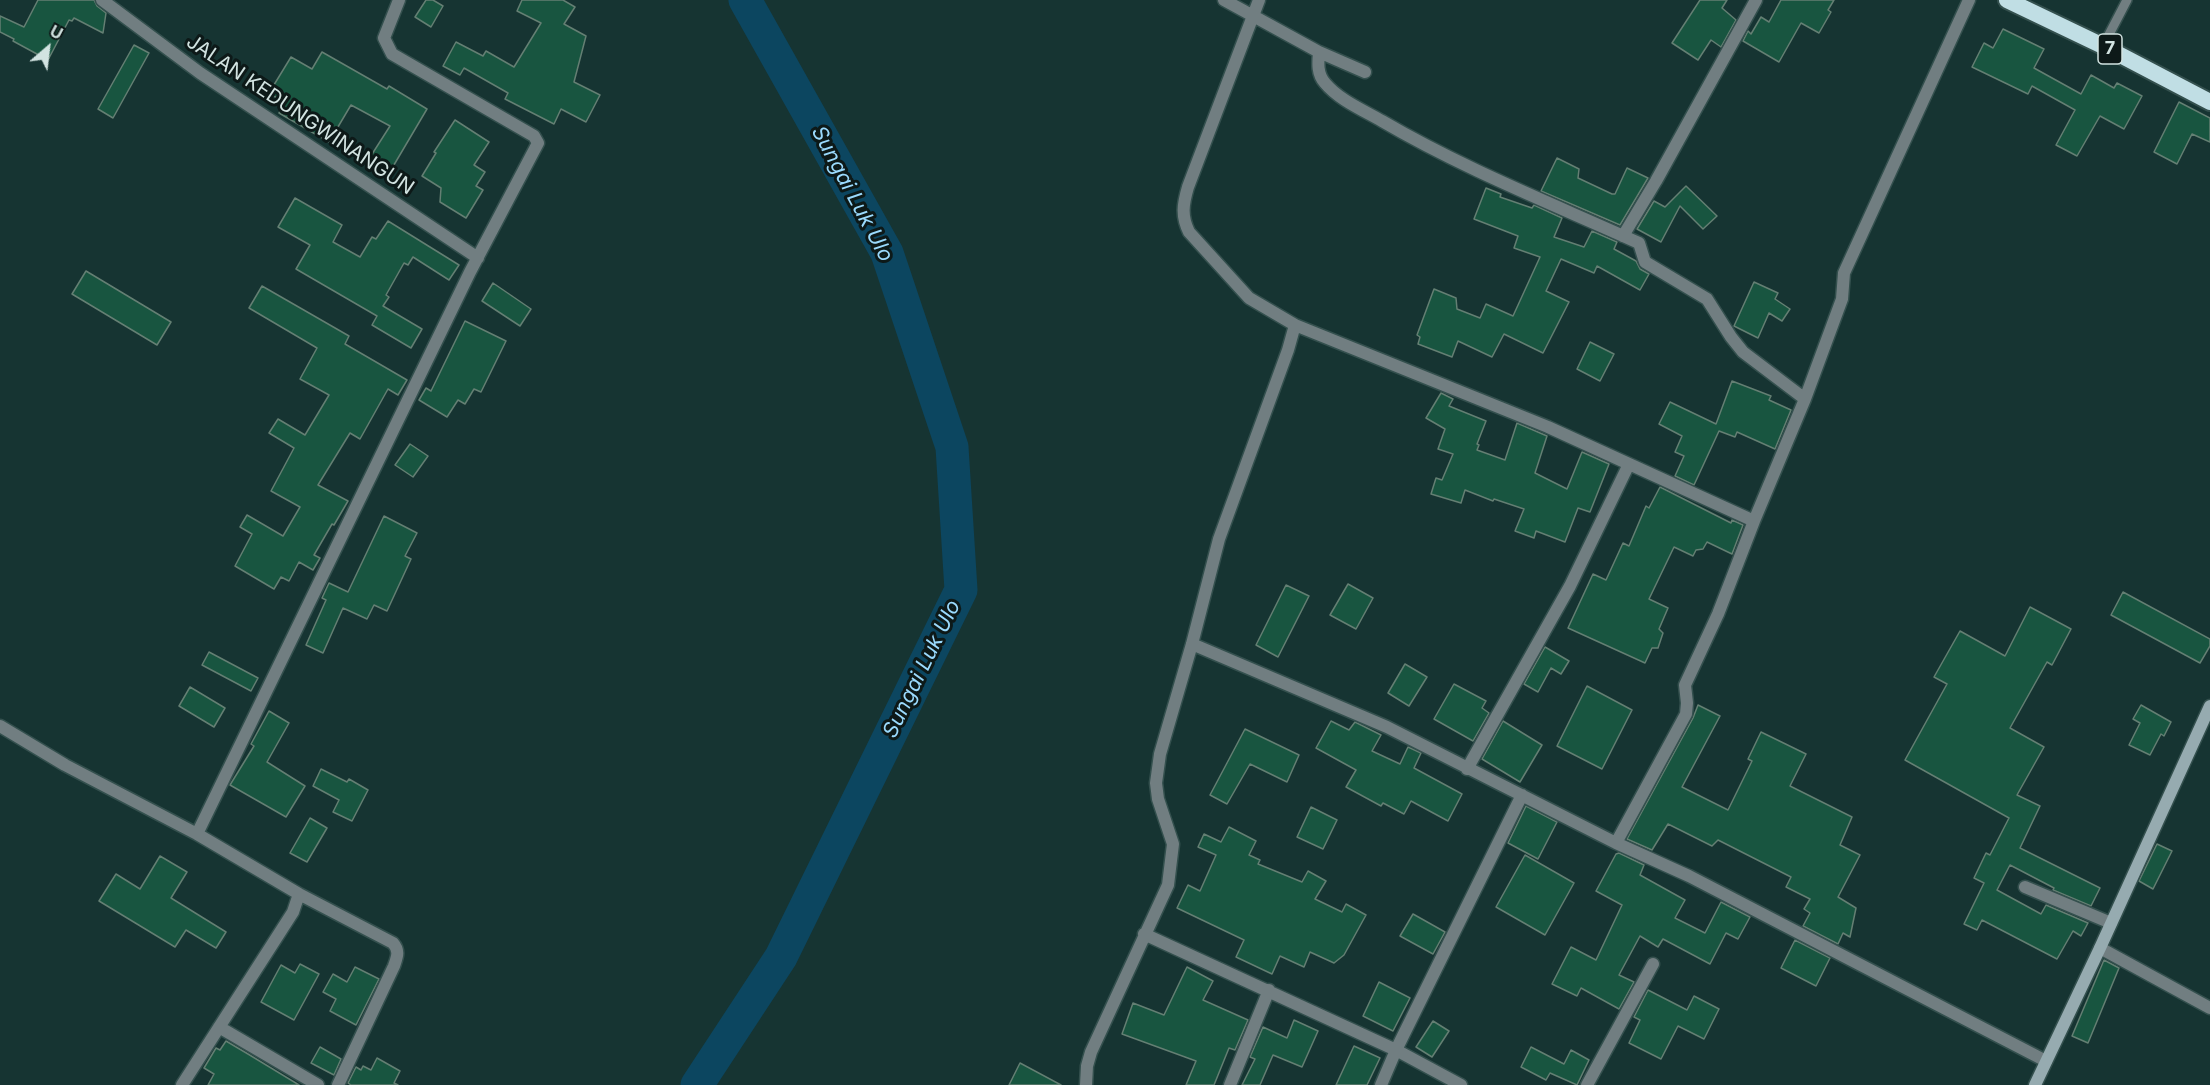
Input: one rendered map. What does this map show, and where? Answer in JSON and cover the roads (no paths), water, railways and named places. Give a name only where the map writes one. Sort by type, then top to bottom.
[{"type":"highway","name":"7","points":[[2007,0],[2103,46],[2210,102]]},
{"type":"main road","points":[[2035,1085],[2210,706]]},
{"type":"street","name":"JALAN KEDUNGWINANGUN","points":[[102,0],[200,73],[478,258]]},
{"type":"street","points":[[197,834],[478,258],[538,143],[534,136],[392,54],[384,38],[399,0]]},
{"type":"street","points":[[1224,0],[1319,52],[1365,72]]},
{"type":"street","points":[[1259,0],[1184,202],[1184,221],[1190,232],[1249,298],[1295,325],[1548,427],[1754,521]]},
{"type":"street","points":[[1623,236],[1756,0]]},
{"type":"street","points":[[1616,843],[1686,714],[1685,685],[1718,614],[1805,399],[1842,299],[1844,273],[1969,0]]},
{"type":"street","points":[[1319,52],[1318,69],[1322,81],[1333,92],[1424,145],[1506,185],[1639,243],[1645,262],[1707,299],[1743,352],[1805,399]]},
{"type":"street","points":[[1088,1084],[1087,1066],[1091,1052],[1168,885],[1173,844],[1158,799],[1156,783],[1160,754],[1219,539],[1295,325]]},
{"type":"street","points":[[1467,769],[1570,586],[1629,464]]},
{"type":"street","points":[[1192,644],[1354,712],[1616,843],[1689,876],[2046,1061]]},
{"type":"street","points":[[0,726],[65,765],[197,834],[299,894],[393,943],[398,954],[394,966],[338,1085]]},
{"type":"street","points":[[1382,1085],[1396,1050],[1522,795]]},
{"type":"street","points":[[2025,887],[2111,923]]},
{"type":"street","points":[[182,1085],[293,912],[299,894]]},
{"type":"street","points":[[1144,934],[1396,1050],[1461,1085]]},
{"type":"street","points":[[2100,948],[2210,1008]]},
{"type":"street","points":[[1587,1085],[1653,964]]},
{"type":"street","points":[[1230,1085],[1269,990]]},
{"type":"street","points":[[219,1027],[318,1085]]},
{"type":"lane","points":[[2103,46],[2127,0]]},
{"type":"waterway","name":"Sungai Luk Ulo","points":[[697,1085],[781,957],[961,590],[952,447],[887,253],[745,0]]}]
